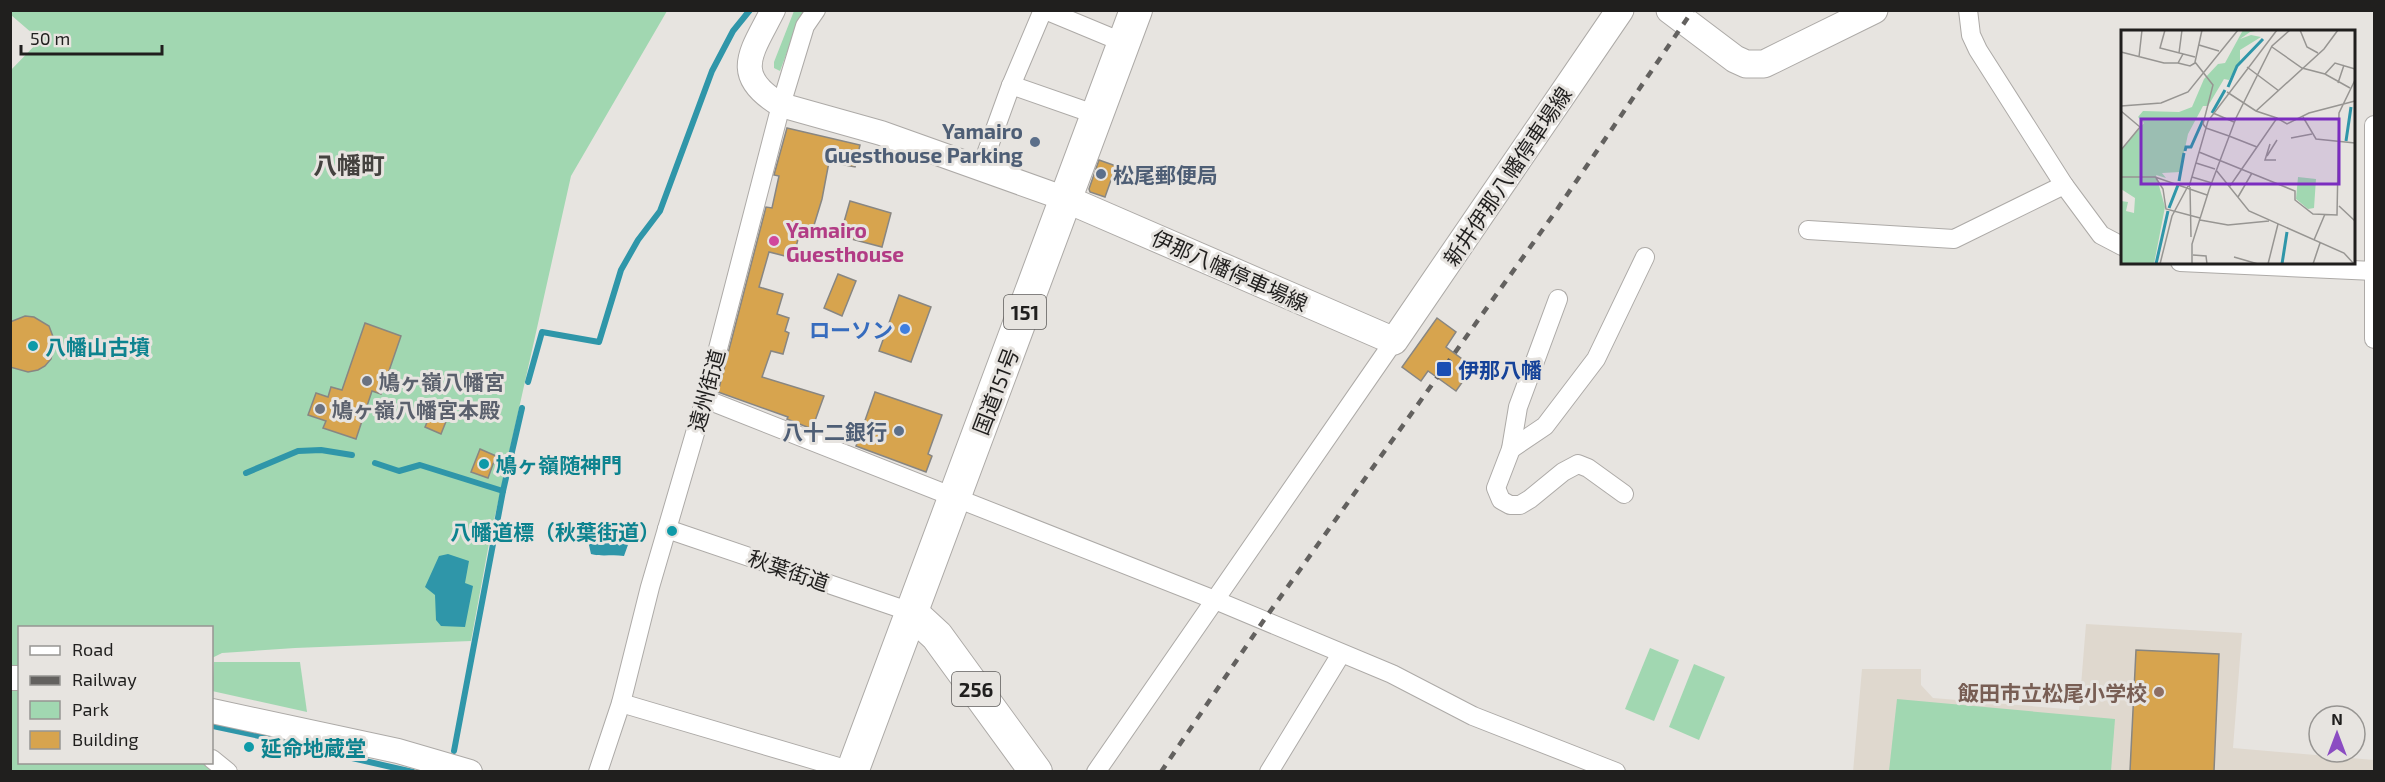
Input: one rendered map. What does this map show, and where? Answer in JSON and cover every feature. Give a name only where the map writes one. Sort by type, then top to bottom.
[{"type":"highway","name":"国道151号","points":[[852,771],[1066,199],[1122,42],[1136,10]]},
{"type":"highway","name":"256","points":[[911,612],[938,636],[1036,771]]},
{"type":"main road","name":"新井伊那八幡停車場線","points":[[1394,341],[1620,10]]},
{"type":"main road","points":[[1670,10],[1735,59],[1746,64],[1764,64],[1874,10]]},
{"type":"main road","name":"伊那八幡停車場線","points":[[1066,199],[1394,341]]},
{"type":"street","points":[[773,10],[754,50],[749,75],[757,88],[781,105],[881,133],[1066,199]]},
{"type":"street","name":"遠州街道","points":[[598,771],[621,703],[648,592],[705,399],[781,105],[805,26],[816,10]]},
{"type":"street","points":[[981,168],[1011,85],[1044,10],[1122,42]]},
{"type":"street","points":[[1968,10],[1971,35],[1978,50],[2064,185],[2101,235],[2121,245]]},
{"type":"street","points":[[1011,85],[1097,115]]},
{"type":"street","points":[[2374,125],[2374,339]]},
{"type":"street","points":[[1808,230],[1954,239],[2064,185]]},
{"type":"street","points":[[1511,449],[1545,426],[1596,359],[1645,257]]},
{"type":"street","points":[[2223,264],[2374,271]]},
{"type":"street","points":[[1558,299],[1518,407],[1511,449],[1496,488],[1501,500],[1510,505],[1520,505],[1563,472],[1578,464],[1588,468],[1624,494]]},
{"type":"street","points":[[1096,771],[1394,341]]},
{"type":"street","points":[[705,399],[1215,600],[1392,674],[1473,716],[1616,771]]},
{"type":"street","name":"秋葉街道","points":[[667,529],[911,612]]},
{"type":"street","points":[[1269,771],[1341,654]]},
{"type":"street","points":[[621,703],[852,771]]},
{"type":"street","points":[[213,711],[398,750],[470,771]]},
{"type":"street","points":[[213,760],[228,771]]},
{"type":"shaded area","name":"飯田市立松尾小学校","points":[[2086,624],[2242,633],[2233,748],[2307,754],[2307,764],[2367,764],[2367,759],[2374,760],[2374,772],[1853,772],[1862,669],[1921,669],[1921,685],[1933,698],[2079,710]]},
{"type":"green space","points":[[11,11],[667,11],[571,176],[490,538],[471,641],[295,648],[222,653],[213,658],[213,626],[18,626],[18,764],[213,764],[218,771],[11,771],[10,71],[40,40],[11,15]]},
{"type":"green space","points":[[794,11],[805,11],[799,20],[780,71],[774,68],[774,62]]},
{"type":"green space","points":[[1650,648],[1679,660],[1654,721],[1625,709]]},
{"type":"green space","points":[[214,662],[300,662],[307,712],[213,691]]},
{"type":"green space","points":[[1694,664],[1725,677],[1699,740],[1669,727]]},
{"type":"green space","points":[[1897,699],[2115,719],[2111,771],[1889,771]]},
{"type":"water","points":[[612,530],[621,533],[629,542],[624,556],[591,554],[588,541],[598,532]]},
{"type":"water","points":[[448,554],[469,561],[465,583],[473,586],[465,627],[441,626],[436,620],[435,595],[425,587],[439,556]]},
{"type":"building","points":[[787,128],[860,145],[855,167],[829,162],[822,199],[811,235],[800,232],[793,258],[769,252],[759,287],[783,294],[777,314],[789,318],[785,331],[789,333],[783,354],[771,351],[762,377],[824,396],[812,429],[787,419],[788,417],[718,392],[766,207],[772,208],[779,176],[774,175]]},
{"type":"building","name":"松尾郵便局","points":[[1099,160],[1116,166],[1105,197],[1090,192],[1089,189]]},
{"type":"building","points":[[850,201],[891,213],[882,247],[840,236]]},
{"type":"building","points":[[838,274],[856,281],[842,316],[824,308]]},
{"type":"building","name":"ローソン","points":[[899,295],[931,307],[911,362],[879,351]]},
{"type":"building","name":"八幡山古墳","points":[[25,316],[34,317],[49,326],[55,342],[51,359],[45,366],[28,372],[10,367],[10,322]]},
{"type":"building","points":[[1437,318],[1456,332],[1446,347],[1473,367],[1456,391],[1428,371],[1421,381],[1402,367]]},
{"type":"building","name":"鳩ヶ嶺八幡宮","points":[[365,323],[401,336],[381,394],[372,391],[356,439],[323,428],[326,421],[308,415],[316,393],[328,397],[331,387],[342,390]]},
{"type":"building","name":"八十二銀行","points":[[875,392],[942,415],[928,454],[932,456],[926,472],[856,446]]},
{"type":"building","points":[[433,408],[449,414],[441,434],[425,427]]},
{"type":"building","name":"鳩ヶ嶺随神門","points":[[480,449],[496,456],[488,478],[471,472]]},
{"type":"building","points":[[2136,650],[2219,654],[2214,771],[2130,771]]},
{"type":"waterway","points":[[528,382],[542,332],[599,342],[621,270],[638,240],[660,211],[712,71],[733,31],[750,10]]},
{"type":"waterway","points":[[454,751],[503,491],[522,408]]},
{"type":"waterway","points":[[246,473],[298,451],[321,450],[352,455]]},
{"type":"waterway","points":[[375,463],[399,471],[420,465],[503,491]]},
{"type":"waterway","points":[[213,726],[287,742]]},
{"type":"waterway","points":[[352,758],[413,772]]},
{"type":"railway","points":[[1161,772],[1264,620],[1556,211],[1693,10]]},
{"type":"place","name":"Yamairo Guesthouse Parking","points":[[1035,142]]},
{"type":"place","name":"松尾郵便局","points":[[1101,174]]},
{"type":"place","name":"Yamairo Guesthouse","points":[[774,241]]},
{"type":"place","name":"ローソン","points":[[905,329]]},
{"type":"place","name":"八幡山古墳","points":[[33,346]]},
{"type":"place","name":"伊那八幡","points":[[1444,369]]},
{"type":"place","name":"鳩ヶ嶺八幡宮","points":[[367,381]]},
{"type":"place","name":"鳩ヶ嶺八幡宮本殿","points":[[320,409]]},
{"type":"place","name":"八十二銀行","points":[[899,431]]},
{"type":"place","name":"鳩ヶ嶺随神門","points":[[484,464]]},
{"type":"place","name":"八幡道標（秋葉街道）","points":[[672,531]]},
{"type":"place","name":"飯田市立松尾小学校","points":[[2159,692]]},
{"type":"place","name":"延命地蔵堂","points":[[249,747]]},
{"type":"district","name":"八幡町","points":[[349,164]]}]
